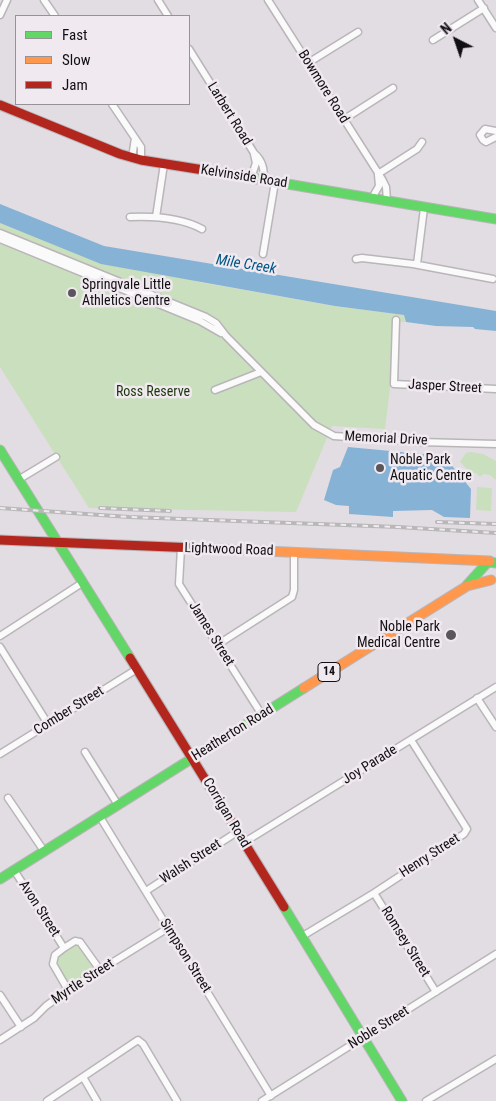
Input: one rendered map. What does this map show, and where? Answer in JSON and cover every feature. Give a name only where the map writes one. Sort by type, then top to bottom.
[{"type":"main road","name":"Kelvinside Road","points":[[0,105],[136,159],[496,219]]},
{"type":"main road","name":"Corrigan Road","points":[[0,450],[137,669],[402,1101]]},
{"type":"main road","name":"Lightwood Road","points":[[0,540],[458,560],[471,559],[493,562]]},
{"type":"main road","name":"Lightwood Road","points":[[458,560],[481,570]]},
{"type":"main road","name":"14","points":[[493,562],[483,565],[481,570],[484,578],[494,580]]},
{"type":"main road","name":"Heatherton Road","points":[[0,879],[466,586],[481,570]]},
{"type":"main road","name":"Heatherton Road","points":[[466,586],[494,580]]},
{"type":"street","points":[[0,16],[7,0]]},
{"type":"street","points":[[44,0],[54,15]]},
{"type":"street","points":[[158,0],[167,15]]},
{"type":"street","name":"Bowmore Road","points":[[268,0],[384,183],[387,201]]},
{"type":"street","points":[[478,0],[496,28]]},
{"type":"street","points":[[434,40],[484,8]]},
{"type":"street","points":[[308,63],[358,32]]},
{"type":"street","name":"Larbert Road","points":[[190,51],[263,166],[264,180]]},
{"type":"street","points":[[343,120],[393,88]]},
{"type":"street","points":[[113,105],[134,138],[136,159]]},
{"type":"street","points":[[496,131],[485,128],[480,135],[482,140],[486,142],[496,137]]},
{"type":"street","points":[[372,198],[379,186],[378,174],[417,149],[422,142]]},
{"type":"street","name":"Larbert Road","points":[[251,178],[256,162],[254,153]]},
{"type":"street","points":[[156,217],[164,164]]},
{"type":"street","points":[[263,254],[276,182]]},
{"type":"street","points":[[417,264],[424,208]]},
{"type":"street","points":[[130,217],[156,217],[193,224],[202,229]]},
{"type":"street","name":"Memorial Drive","points":[[0,233],[206,317],[216,323],[226,336],[314,425],[334,436],[420,442],[496,444]]},
{"type":"street","name":"Memorial Drive","points":[[0,238],[200,320],[226,336]]},
{"type":"street","points":[[356,259],[417,264],[493,279]]},
{"type":"street","name":"Jasper Street","points":[[396,320],[394,384],[496,390]]},
{"type":"street","points":[[215,390],[261,372]]},
{"type":"street","points":[[18,480],[56,457]]},
{"type":"street","name":"James Street","points":[[181,548],[179,584],[262,715]]},
{"type":"street","points":[[218,645],[292,597],[294,590],[294,553]]},
{"type":"street","points":[[0,636],[82,583]]},
{"type":"street","points":[[0,647],[48,724]]},
{"type":"street","name":"Comber Street","points":[[0,754],[137,669]]},
{"type":"street","name":"Joy Parade","points":[[243,843],[496,687]]},
{"type":"street","points":[[477,698],[496,727]]},
{"type":"street","name":"Henry Street","points":[[301,937],[374,893],[464,834],[467,828],[411,740]]},
{"type":"street","points":[[84,752],[118,805]]},
{"type":"street","points":[[8,798],[44,852]]},
{"type":"street","name":"Simpson Street","points":[[100,817],[271,1096]]},
{"type":"street","name":"Walsh Street","points":[[146,891],[237,832]]},
{"type":"street","name":"Avon Street","points":[[14,870],[64,948]]},
{"type":"street","name":"Romsey Street","points":[[374,893],[436,992]]},
{"type":"street","name":"Myrtle Street","points":[[0,1040],[21,1027],[68,990],[168,928]]},
{"type":"street","name":"Avon Street","points":[[68,990],[52,964],[55,955],[64,948],[76,941],[80,942],[100,970]]},
{"type":"street","name":"Noble Street","points":[[262,1101],[496,954]]},
{"type":"street","points":[[0,995],[21,1027]]},
{"type":"street","points":[[46,1101],[138,1040],[143,1044],[177,1101]]},
{"type":"street","points":[[426,1101],[496,1059]]},
{"type":"street","points":[[83,1077],[97,1101]]},
{"type":"green space","name":"Ross Reserve","points":[[0,223],[17,230],[199,282],[335,306],[404,315],[406,322],[398,322],[385,429],[332,426],[296,512],[89,508],[0,367]]},
{"type":"green space","points":[[466,453],[483,454],[496,461],[496,480],[490,475],[484,474],[480,477],[476,473],[471,473],[460,462]]},
{"type":"green space","points":[[477,487],[492,488],[491,511],[476,510]]},
{"type":"green space","points":[[76,945],[82,947],[93,965],[92,970],[71,983],[61,971],[58,956]]},
{"type":"water","points":[[0,204],[104,246],[496,311],[496,331],[475,329],[473,327],[436,326],[406,322],[404,315],[335,306],[101,264],[0,223]]},
{"type":"water","points":[[348,447],[444,456],[471,489],[470,518],[444,517],[432,510],[393,511],[393,517],[349,514],[349,506],[336,505],[324,500],[333,470],[340,467]]},
{"type":"railway","points":[[0,508],[129,517],[398,527],[496,533]]},
{"type":"railway","points":[[100,508],[170,511]]},
{"type":"railway","points":[[437,522],[496,524]]},
{"type":"traffic: fast","points":[[216,172],[496,219]]},
{"type":"traffic: fast","points":[[0,450],[130,658]]},
{"type":"traffic: fast","points":[[467,585],[486,564],[490,562],[496,563]]},
{"type":"traffic: fast","points":[[0,879],[304,688]]},
{"type":"traffic: fast","points":[[284,907],[402,1101]]},
{"type":"traffic: slow","points":[[196,548],[490,561]]},
{"type":"traffic: slow","points":[[304,688],[467,586],[491,580]]},
{"type":"traffic: jam","points":[[0,105],[120,154],[141,160],[216,172]]},
{"type":"traffic: jam","points":[[0,540],[196,548]]},
{"type":"traffic: jam","points":[[130,658],[284,907]]},
{"type":"place","name":"Springvale Little Athletics Centre","points":[[72,293]]},
{"type":"place","name":"Noble Park Aquatic Centre","points":[[380,468]]},
{"type":"place","name":"Noble Park Medical Centre","points":[[451,635]]},
{"type":"water label","name":"Mile Creek","points":[[246,265]]}]
